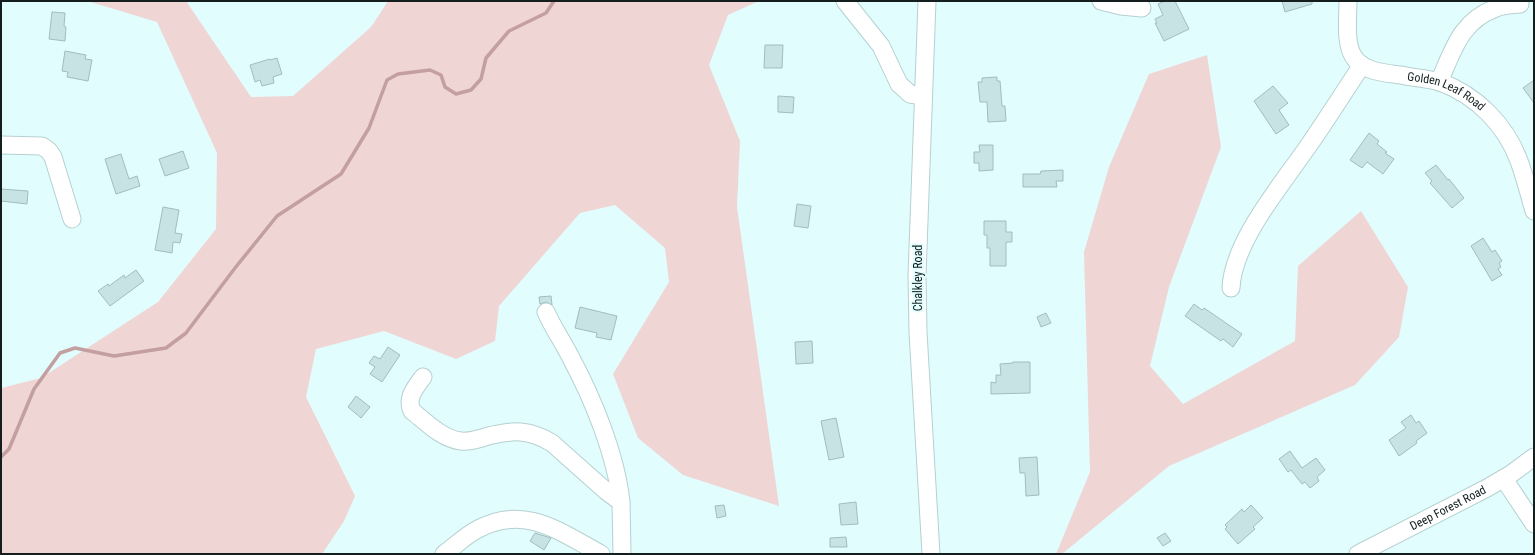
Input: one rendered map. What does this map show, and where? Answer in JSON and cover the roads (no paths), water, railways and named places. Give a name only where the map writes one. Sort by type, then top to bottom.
[{"type":"street","points":[[845,1],[881,46],[899,84],[910,94],[923,96]]},
{"type":"street","name":"Chalkley Road","points":[[926,1],[917,249],[918,332],[932,554]]},
{"type":"street","points":[[1101,1],[1121,6],[1142,8]]},
{"type":"street","points":[[1231,288],[1234,267],[1255,222],[1310,144],[1362,65],[1356,61],[1351,54],[1349,44],[1348,1]]},
{"type":"street","points":[[1439,82],[1462,32],[1472,21],[1483,13],[1496,8],[1520,4]]},
{"type":"street","name":"Golden Leaf Road","points":[[1362,65],[1378,72],[1439,82],[1462,92],[1480,105],[1499,125],[1510,142],[1519,161],[1534,211]]},
{"type":"street","points":[[1,145],[42,146],[46,149],[53,157],[72,219]]},
{"type":"street","points":[[546,312],[554,330],[571,357],[596,410],[617,474],[621,502],[622,554]]},
{"type":"street","points":[[423,377],[409,399],[409,406],[412,411],[442,434],[461,441],[512,431],[531,433],[543,437],[621,502]]},
{"type":"street","name":"Deep Forest Road","points":[[1358,554],[1504,478],[1534,457]]},
{"type":"street","points":[[1504,478],[1534,524]]},
{"type":"street","points":[[444,554],[477,529],[498,521],[514,518],[532,520],[545,524],[601,554]]},
{"type":"waterway","points":[[1,457],[9,449],[34,389],[60,353],[75,348],[114,356],[166,348],[186,333],[235,268],[277,216],[341,174],[369,128],[387,80],[398,74],[430,70],[441,75],[445,87],[456,94],[471,90],[481,79],[486,58],[509,31],[546,13],[554,1]]}]
